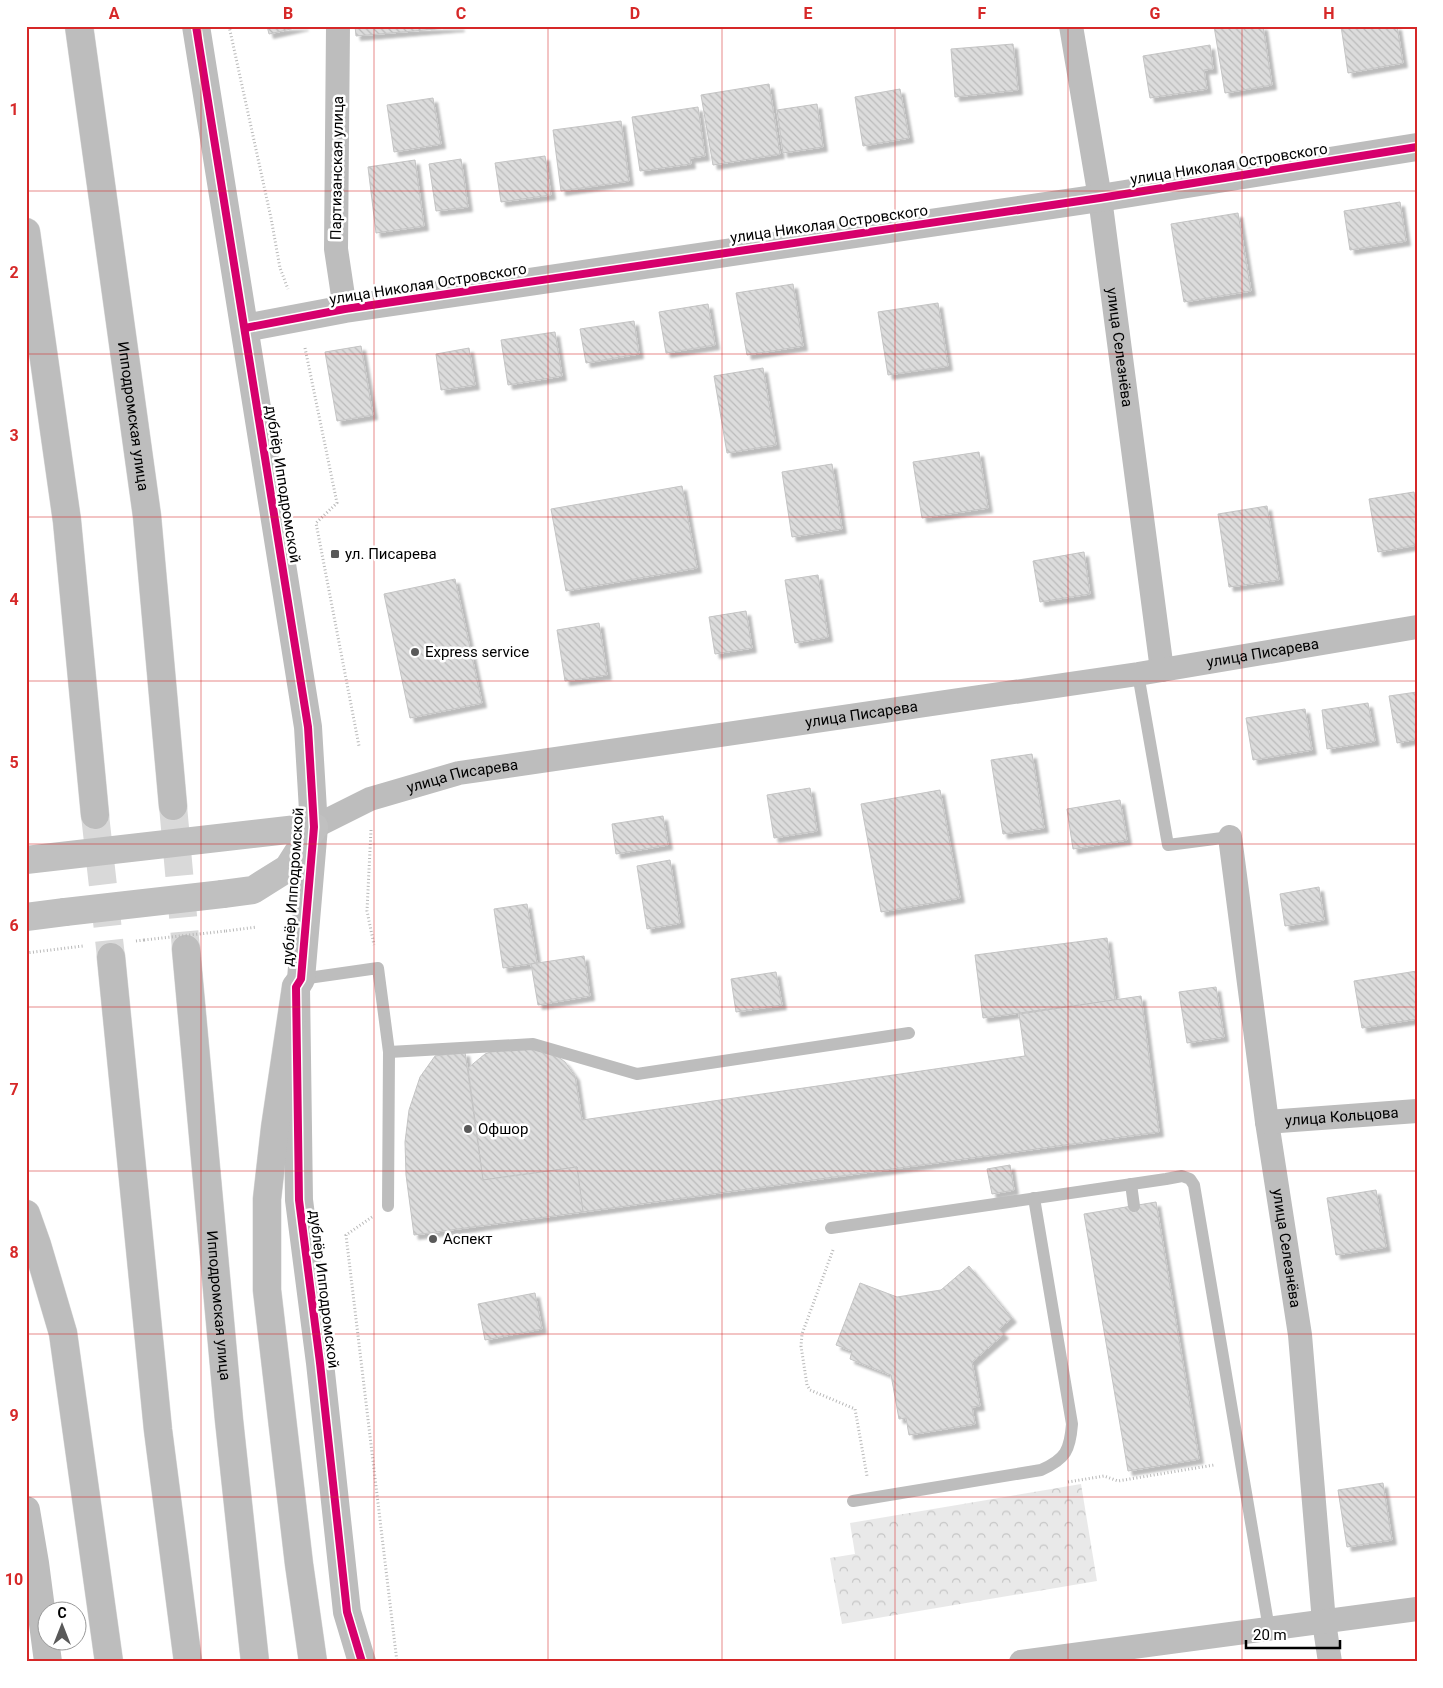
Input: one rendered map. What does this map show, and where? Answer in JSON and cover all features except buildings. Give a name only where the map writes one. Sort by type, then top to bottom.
[{"type":"main road","name":"Ипподромская улица","points":[[78,26],[147,516],[173,806]]},
{"type":"main road","name":"дублёр Ипподромской","points":[[196,26],[308,727],[314,827],[298,983],[299,1200],[320,1363],[347,1612],[362,1662]]},
{"type":"main road","name":"улица Николая Островского","points":[[245,328],[345,309],[1100,198],[1417,147]]},
{"type":"main road","points":[[26,232],[67,520],[95,815]]},
{"type":"main road","points":[[26,917],[253,890],[288,868],[314,827]]},
{"type":"main road","name":"улица Писарева","points":[[26,860],[314,827]]},
{"type":"main road","name":"Ипподромская улица","points":[[186,949],[229,1420],[255,1662]]},
{"type":"main road","points":[[111,958],[158,1430],[188,1662]]},
{"type":"main road","points":[[298,983],[275,1128],[267,1199],[268,1290],[299,1564],[313,1662]]},
{"type":"main road","points":[[26,1214],[38,1245],[62,1333],[109,1662]]},
{"type":"main road","points":[[26,1510],[31,1568],[48,1662]]},
{"type":"street","name":"Партизанская улица","points":[[338,26],[336,249],[345,309]]},
{"type":"street","name":"улица Селезнёва","points":[[1071,26],[1100,198],[1162,670]]},
{"type":"street","name":"улица Писарева","points":[[314,827],[370,799],[459,773],[1138,674],[1417,627]]},
{"type":"street","name":"улица Селезнёва","points":[[1230,837],[1267,1122],[1300,1335],[1324,1622],[1330,1662]]},
{"type":"street","name":"улица Кольцова","points":[[1267,1122],[1417,1111]]},
{"type":"street","points":[[1022,1662],[1417,1610]]},
{"type":"lane","points":[[1138,674],[1168,845],[1230,837]]},
{"type":"lane","points":[[298,983],[378,968],[389,1052],[388,1206]]},
{"type":"lane","points":[[389,1052],[533,1044],[637,1074],[909,1033]]},
{"type":"lane","points":[[837,1227],[1182,1176],[1190,1178],[1194,1185],[1269,1629]]},
{"type":"lane","points":[[1130,1184],[1134,1206]]},
{"type":"lane","points":[[853,1501],[1042,1470],[1056,1463],[1066,1452],[1071,1441],[1072,1424],[1034,1198]]},
{"type":"path","points":[[229,26],[269,208],[280,268],[298,319],[338,503],[316,523],[359,746]]},
{"type":"path","points":[[372,829],[367,911],[378,968]]},
{"type":"path","points":[[144,940],[257,927]]},
{"type":"path","points":[[388,1206],[346,1235],[397,1662]]},
{"type":"path","points":[[837,1227],[802,1334],[801,1346],[807,1384],[810,1390],[855,1409],[871,1499]]},
{"type":"green space","points":[[1081,1484],[1097,1581],[842,1624],[830,1558],[855,1554],[850,1523]]},
{"type":"tunnel","points":[[173,806],[186,949]]},
{"type":"tunnel","points":[[95,815],[111,957]]},
{"type":"cycle path","points":[[196,26],[308,727],[314,827],[301,979],[296,987],[299,1200],[320,1363],[347,1612],[362,1662]]},
{"type":"cycle path","points":[[245,328],[345,309],[1100,198],[1417,147]]},
{"type":"place","name":"ул. Писарева","points":[[335,554]]},
{"type":"place","name":"Express service","points":[[415,652]]},
{"type":"place","name":"Офшор","points":[[468,1129]]},
{"type":"place","name":"Аспект","points":[[433,1239]]}]
